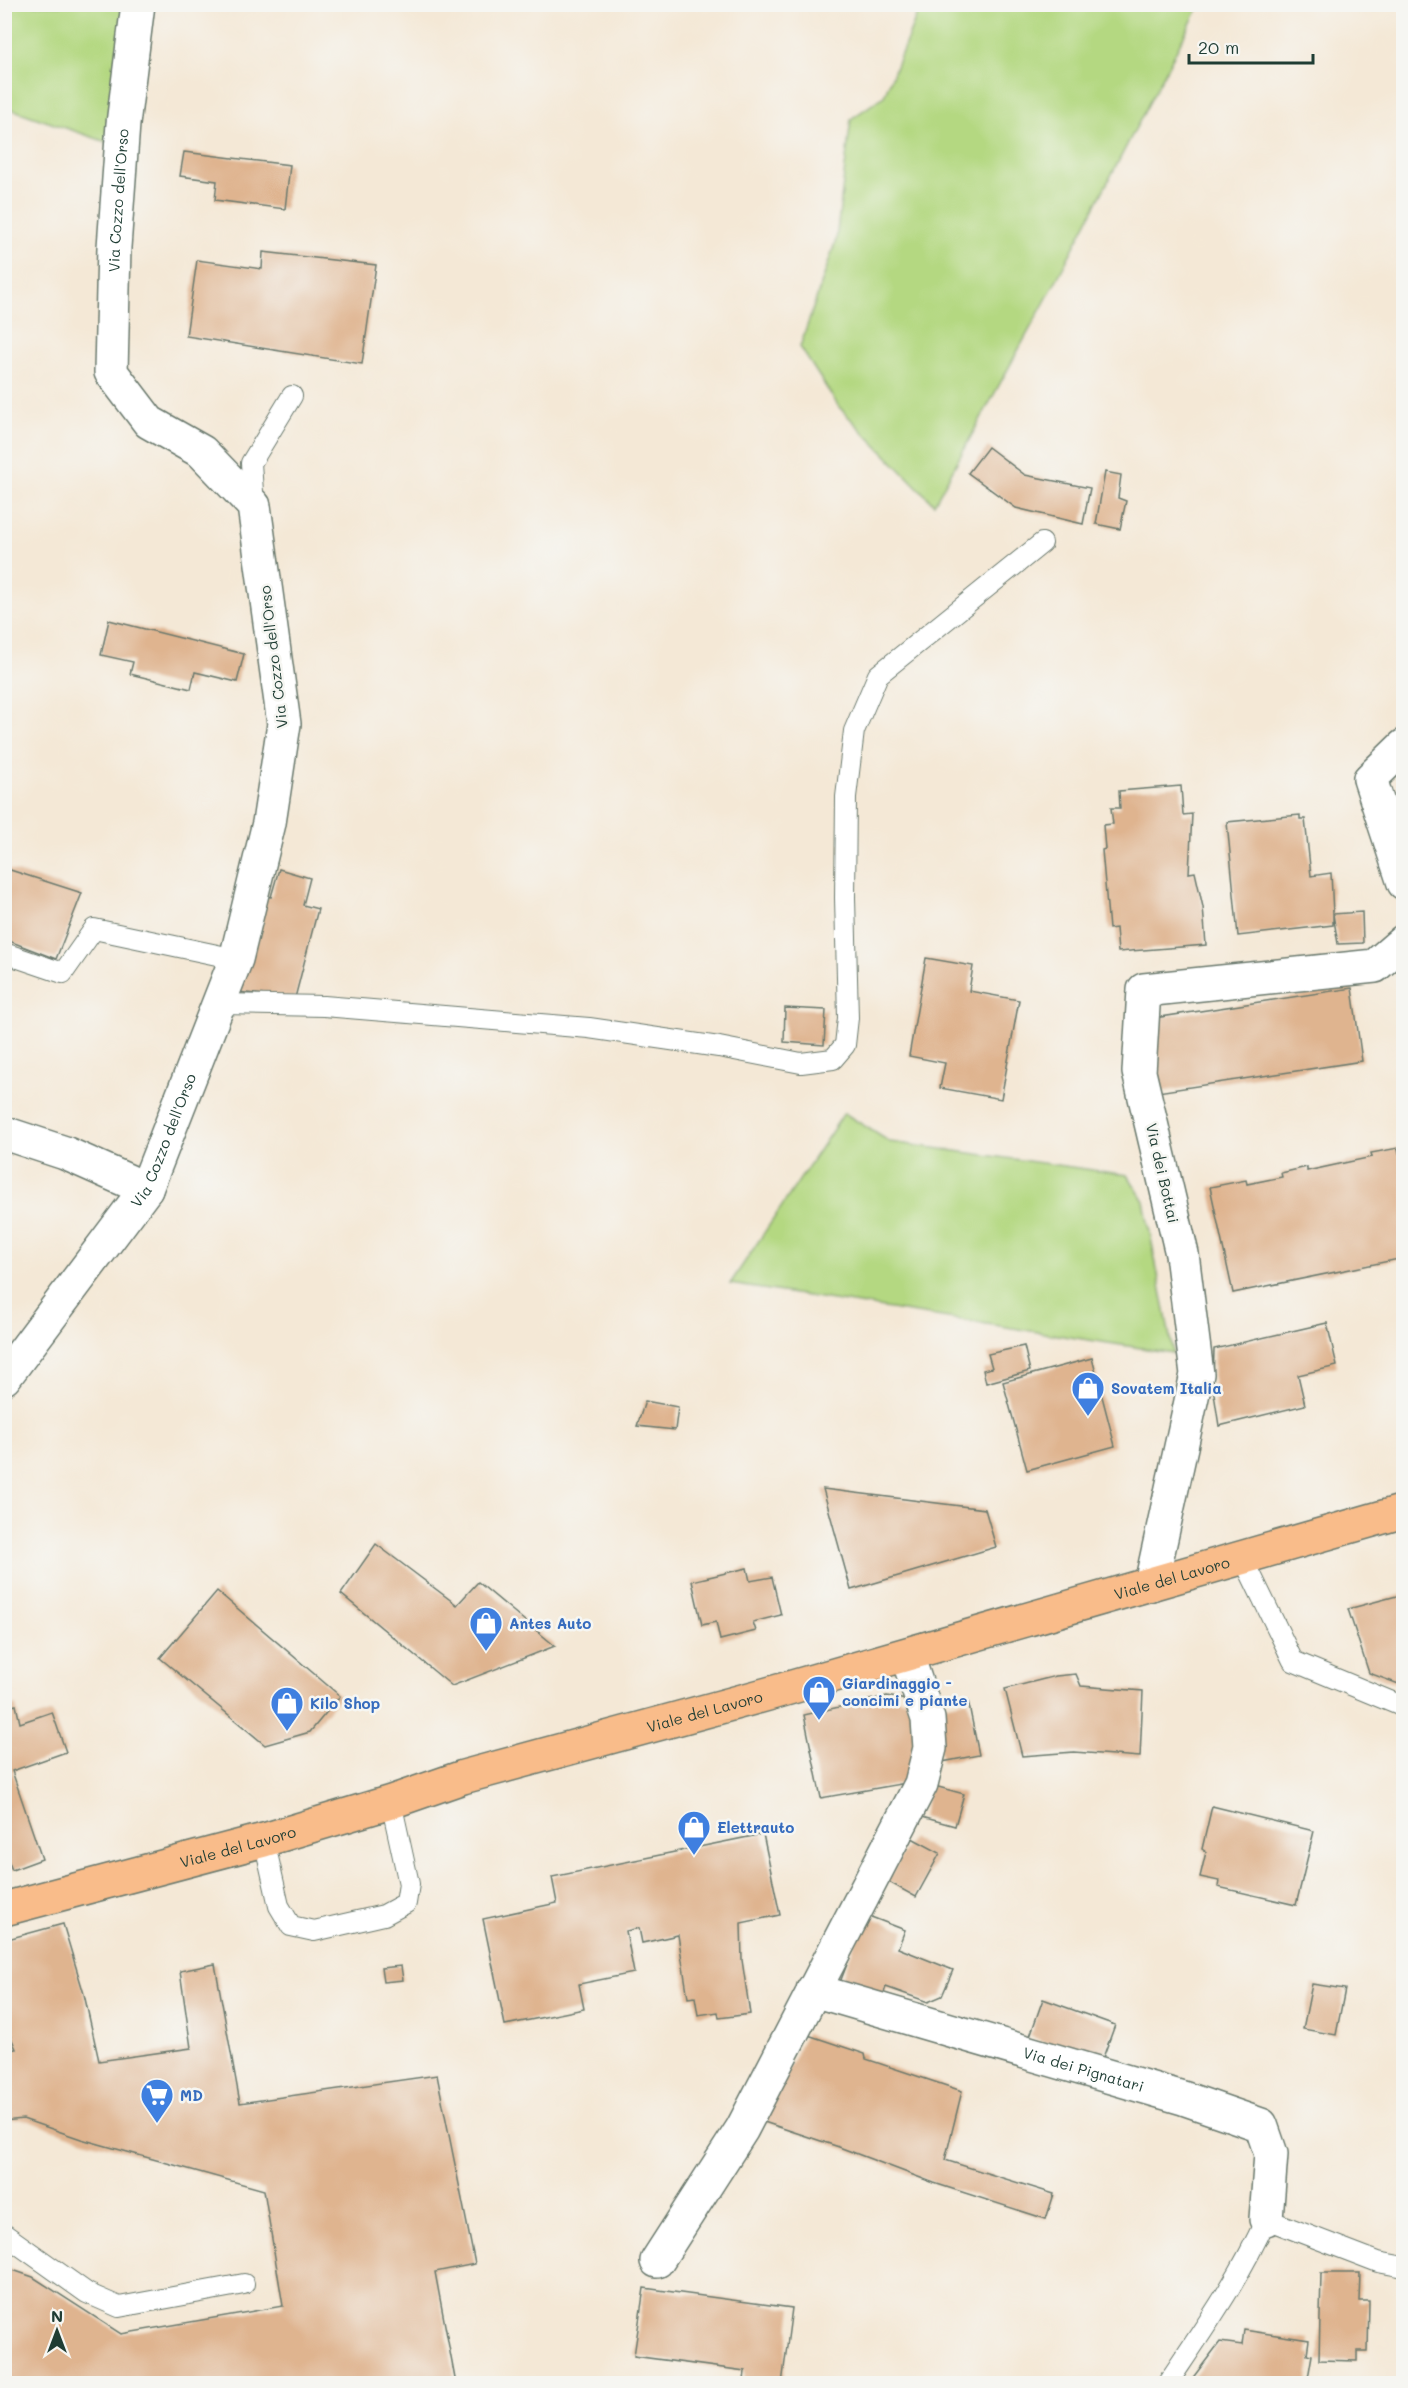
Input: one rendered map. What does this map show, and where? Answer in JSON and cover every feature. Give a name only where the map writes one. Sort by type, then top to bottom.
[{"type":"main road","name":"Viale del Lavoro","points":[[4,1909],[264,1840],[391,1802],[463,1777],[907,1655],[1404,1511]]},
{"type":"street","name":"Via Cozzo dell'Orso","points":[[4,1378],[146,1189],[236,959],[269,823],[284,724],[254,506],[202,452],[149,422],[111,372],[114,247],[123,124],[138,4]]},
{"type":"street","points":[[1404,746],[1370,779],[1404,883]]},
{"type":"street","name":"Via dei Bottai","points":[[1151,1584],[1197,1374],[1182,1254],[1139,1072],[1144,990],[1375,966],[1404,940]]},
{"type":"street","points":[[4,1132],[65,1153],[146,1189]]},
{"type":"street","points":[[657,2261],[742,2128],[921,1784],[930,1748],[928,1719],[907,1655]]},
{"type":"street","name":"Via dei Pignatari","points":[[813,1990],[1183,2098],[1261,2125],[1271,2154],[1266,2219]]},
{"type":"lane","points":[[254,506],[251,464],[292,396]]},
{"type":"lane","points":[[220,1004],[324,1006],[589,1028],[719,1047],[801,1063],[833,1059],[845,1045],[849,1018],[845,898],[846,797],[854,731],[878,675],[1042,543]]},
{"type":"lane","points":[[4,953],[63,973],[94,929],[236,959]]},
{"type":"lane","points":[[1243,1558],[1293,1661],[1404,1707]]},
{"type":"lane","points":[[264,1840],[279,1905],[291,1926],[314,1931],[384,1914],[406,1904],[409,1884],[391,1802]]},
{"type":"lane","points":[[1167,2384],[1242,2267],[1266,2219],[1378,2262],[1404,2267]]},
{"type":"lane","points":[[4,2234],[87,2293],[119,2307],[244,2284]]},
{"type":"green space","points":[[5,5],[128,5],[109,143],[5,107]]},
{"type":"green space","points":[[921,5],[1200,5],[1054,285],[934,504],[839,407],[800,347],[836,240],[851,119],[884,96]]},
{"type":"green space","points":[[844,1113],[890,1142],[1128,1175],[1144,1201],[1173,1353],[730,1284]]},
{"type":"building","points":[[184,152],[290,165],[285,209],[215,200],[217,181],[180,176]]},
{"type":"building","points":[[263,252],[376,265],[362,364],[186,336],[197,260],[262,269]]},
{"type":"building","points":[[988,447],[1025,475],[1090,488],[1083,524],[1016,508],[968,473]]},
{"type":"building","points":[[1105,472],[1121,475],[1118,498],[1126,501],[1120,529],[1096,524]]},
{"type":"building","points":[[109,620],[244,654],[237,682],[195,672],[191,689],[130,674],[133,662],[101,655]]},
{"type":"building","points":[[1181,786],[1183,815],[1192,814],[1189,873],[1195,872],[1203,907],[1206,945],[1118,952],[1116,928],[1109,929],[1102,850],[1105,849],[1103,825],[1113,824],[1111,808],[1120,808],[1119,791]]},
{"type":"building","points":[[1300,815],[1300,819],[1305,819],[1311,876],[1331,873],[1333,925],[1238,936],[1227,822]]},
{"type":"building","points":[[4,868],[82,893],[56,959],[4,939]]},
{"type":"building","points":[[279,869],[310,878],[303,905],[318,909],[295,998],[237,992],[264,895],[271,897]]},
{"type":"building","points":[[1362,912],[1363,943],[1338,944],[1333,914]]},
{"type":"building","points":[[926,958],[973,966],[969,991],[1019,1000],[1001,1099],[940,1088],[945,1063],[909,1056]]},
{"type":"building","points":[[1352,988],[1362,1061],[1158,1092],[1148,1019]]},
{"type":"building","points":[[785,1008],[826,1010],[824,1045],[784,1042]]},
{"type":"building","points":[[1398,1148],[1399,1153],[1404,1152],[1404,1258],[1233,1293],[1210,1187],[1246,1180],[1247,1184],[1282,1177],[1281,1173],[1307,1167],[1307,1171],[1372,1157],[1371,1153]]},
{"type":"building","points":[[1327,1323],[1337,1366],[1298,1375],[1305,1405],[1219,1426],[1213,1387],[1214,1349]]},
{"type":"building","points":[[1024,1346],[1030,1371],[986,1383],[983,1370],[992,1368],[988,1354]]},
{"type":"building","points":[[1092,1358],[1115,1446],[1027,1470],[1003,1382]]},
{"type":"building","points":[[645,1401],[678,1407],[675,1430],[637,1426]]},
{"type":"building","points":[[823,1489],[985,1509],[996,1547],[851,1590]]},
{"type":"building","points":[[376,1544],[457,1605],[478,1582],[555,1646],[452,1686],[341,1594]]},
{"type":"building","points":[[747,1568],[750,1581],[772,1577],[781,1615],[753,1622],[756,1631],[720,1640],[716,1622],[702,1625],[692,1581]]},
{"type":"building","points":[[217,1591],[340,1696],[310,1732],[265,1745],[160,1658]]},
{"type":"building","points":[[1404,1594],[1404,1686],[1369,1673],[1348,1609]]},
{"type":"building","points":[[1076,1674],[1081,1686],[1143,1691],[1140,1757],[1074,1752],[1022,1756],[1005,1689],[1056,1676]]},
{"type":"building","points":[[887,1696],[905,1700],[924,1731],[912,1782],[821,1798],[804,1715]]},
{"type":"building","points":[[968,1700],[979,1755],[942,1762],[932,1707]]},
{"type":"building","points":[[16,1705],[20,1723],[52,1712],[66,1752],[12,1771],[42,1859],[12,1870],[4,1850],[4,1708]]},
{"type":"building","points":[[931,1785],[964,1794],[955,1826],[922,1817]]},
{"type":"building","points":[[1212,1806],[1314,1831],[1296,1905],[1218,1887],[1219,1881],[1200,1877],[1206,1852],[1202,1849]]},
{"type":"building","points":[[763,1834],[780,1915],[741,1923],[742,1960],[750,2014],[719,2018],[718,2012],[698,2015],[695,1997],[688,1998],[678,1935],[642,1943],[639,1928],[626,1931],[634,1973],[579,1984],[584,2009],[505,2025],[483,1919],[557,1903],[552,1877]]},
{"type":"building","points":[[912,1838],[940,1853],[916,1897],[887,1881]]},
{"type":"building","points":[[866,1915],[905,1930],[898,1948],[953,1970],[942,1996],[928,2002],[886,1987],[881,2001],[839,1985]]},
{"type":"building","points":[[63,1924],[84,1994],[99,2061],[191,2048],[180,1971],[215,1964],[240,2103],[437,2075],[475,2264],[435,2272],[456,2384],[4,2384],[4,2267],[33,2277],[121,2334],[283,2306],[264,2190],[81,2139],[23,2119],[4,2121],[4,2051],[16,2049],[4,2021],[4,1940]]},
{"type":"building","points":[[401,1966],[403,1980],[383,1982],[381,1968]]},
{"type":"building","points":[[1312,1984],[1345,1989],[1336,2035],[1303,2029]]},
{"type":"building","points":[[1043,1999],[1115,2025],[1101,2063],[1030,2036]]},
{"type":"building","points":[[805,2034],[865,2054],[866,2059],[962,2091],[945,2160],[1054,2194],[1046,2219],[934,2183],[764,2122]]},
{"type":"building","points":[[1321,2273],[1360,2273],[1359,2301],[1369,2301],[1368,2351],[1357,2351],[1357,2361],[1319,2360]]},
{"type":"building","points":[[644,2288],[792,2308],[782,2384],[744,2381],[745,2371],[634,2356]]},
{"type":"building","points":[[1244,2330],[1309,2340],[1307,2354],[1312,2355],[1307,2384],[1188,2384],[1220,2342],[1242,2345]]},
{"type":"place","name":"Sovatem Italia","points":[[1088,1417]]},
{"type":"place","name":"Antes Auto","points":[[486,1652]]},
{"type":"place","name":"Giardinaggio - concimi e piante","points":[[819,1721]]},
{"type":"place","name":"Kilo Shop","points":[[287,1732]]},
{"type":"place","name":"Elettrauto","points":[[694,1856]]},
{"type":"place","name":"MD","points":[[157,2124]]}]
